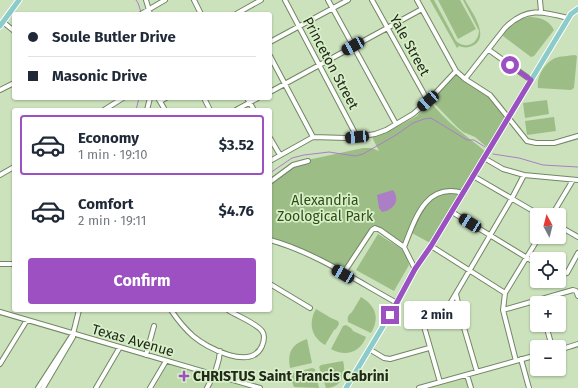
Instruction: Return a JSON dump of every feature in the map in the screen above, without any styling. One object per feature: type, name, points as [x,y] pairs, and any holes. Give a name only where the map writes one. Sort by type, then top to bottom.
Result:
[{"type":"main road","points":[[2,24],[19,0]]},
{"type":"main road","points":[[346,388],[415,269],[452,212],[568,18],[578,9]]},
{"type":"street","points":[[146,0],[150,12],[165,0]]},
{"type":"street","points":[[194,0],[200,12]]},
{"type":"street","points":[[240,12],[261,0]]},
{"type":"street","name":"Princeton Street","points":[[285,0],[298,27],[320,64],[357,137]]},
{"type":"street","points":[[328,0],[396,124]]},
{"type":"street","points":[[272,41],[348,0]]},
{"type":"street","name":"Yale Street","points":[[372,0],[428,101]]},
{"type":"street","points":[[417,0],[456,71],[465,79],[490,95],[524,138],[532,142],[554,143],[578,136]]},
{"type":"street","points":[[540,0],[542,11]]},
{"type":"street","points":[[272,91],[422,9]]},
{"type":"street","points":[[465,79],[512,21],[520,16],[542,11],[568,18]]},
{"type":"street","points":[[2,24],[12,30]]},
{"type":"street","points":[[489,50],[531,80]]},
{"type":"street","points":[[272,60],[313,137]]},
{"type":"street","points":[[272,160],[313,137],[357,137],[375,134],[396,124],[413,114],[428,101],[456,71]]},
{"type":"street","points":[[0,90],[12,84]]},
{"type":"street","points":[[107,108],[120,100]]},
{"type":"street","points":[[240,108],[254,100]]},
{"type":"street","points":[[250,102],[253,108]]},
{"type":"street","points":[[272,141],[280,155]]},
{"type":"street","points":[[484,158],[503,169],[524,175],[578,180]]},
{"type":"street","points":[[272,181],[293,165],[308,161]]},
{"type":"street","points":[[0,176],[12,168]]},
{"type":"street","points":[[440,382],[429,348],[423,320],[428,316],[440,312],[448,307],[524,175]]},
{"type":"street","points":[[473,176],[530,209]]},
{"type":"street","points":[[556,208],[573,180]]},
{"type":"street","points":[[404,247],[412,225],[422,207],[428,200],[443,192],[454,191],[463,193]]},
{"type":"street","points":[[452,212],[530,260]]},
{"type":"street","points":[[343,274],[373,229],[380,230],[404,247],[415,269]]},
{"type":"street","points":[[566,230],[578,237]]},
{"type":"street","points":[[272,241],[310,256],[396,304]]},
{"type":"street","points":[[529,388],[502,310],[505,293],[535,244]]},
{"type":"street","points":[[431,246],[505,293]]},
{"type":"street","points":[[566,273],[578,254]]},
{"type":"street","points":[[0,264],[12,264]]},
{"type":"street","points":[[272,285],[310,308]]},
{"type":"street","points":[[554,296],[573,290],[576,291],[578,296]]},
{"type":"street","points":[[456,293],[462,321],[477,372]]},
{"type":"street","points":[[502,310],[530,303]]},
{"type":"street","name":"Texas Avenue","points":[[0,312],[260,388]]},
{"type":"street","points":[[43,388],[73,337],[72,334],[78,312]]},
{"type":"street","points":[[172,312],[182,325],[194,336],[210,347],[228,354],[245,357],[255,355],[263,344],[264,336],[260,329],[231,312]]},
{"type":"street","points":[[0,364],[27,320]]},
{"type":"street","points":[[146,355],[154,326]]},
{"type":"street","points":[[38,388],[72,334]]},
{"type":"street","points":[[566,348],[578,344]]},
{"type":"street","points":[[96,388],[120,347]]},
{"type":"street","points":[[369,348],[384,358],[390,359],[429,348]]},
{"type":"street","points":[[207,388],[219,362],[220,352]]},
{"type":"street","points":[[219,362],[228,354]]},
{"type":"street","points":[[420,388],[430,387],[440,382],[530,357]]},
{"type":"street","points":[[150,388],[166,361]]},
{"type":"street","points":[[467,375],[471,388]]},
{"type":"shaded area","points":[[393,190],[396,198],[395,204],[386,211],[382,212],[379,208],[377,195]]},
{"type":"shaded area","name":"CHRISTUS Saint Francis Cabrini","points":[[168,364],[249,388],[154,388]]},
{"type":"shaded area","points":[[465,378],[468,388],[432,388],[432,387]]},
{"type":"green space","points":[[430,0],[434,0],[456,41],[460,44],[467,45],[474,42],[479,31],[463,0],[465,0],[475,16],[480,29],[478,41],[470,47],[459,46],[457,48]]},
{"type":"green space","points":[[438,0],[460,0],[476,29],[458,39]]},
{"type":"green space","points":[[529,17],[544,20],[550,24],[554,30],[534,56],[531,57],[503,36],[513,23]]},
{"type":"green space","points":[[562,56],[577,56],[574,88],[571,90],[538,88],[538,79],[542,70],[551,60]]},
{"type":"green space","points":[[456,73],[489,96],[508,118],[489,149],[475,137],[463,132],[431,100]]},
{"type":"green space","name":"Alexandria Zoological Park","points":[[429,100],[448,121],[485,151],[461,190],[463,191],[432,244],[410,232],[402,244],[375,228],[343,274],[311,256],[272,241],[272,180],[303,161],[363,148],[372,148],[379,151],[372,137],[417,116]]},
{"type":"green space","points":[[547,100],[549,114],[525,118],[523,103]]},
{"type":"green space","points":[[554,117],[556,131],[527,135],[525,121]]},
{"type":"green space","points":[[378,234],[405,251],[409,265],[394,291],[356,270]]},
{"type":"green space","points":[[361,297],[370,304],[375,313],[376,317],[374,328],[371,333],[348,322],[348,316]]},
{"type":"green space","points":[[316,309],[338,321],[339,324],[325,345],[320,342],[312,329],[312,319]]},
{"type":"green space","points":[[346,325],[353,331],[366,337],[360,347],[347,353],[342,353],[331,349],[343,326]]},
{"type":"green space","points":[[307,339],[312,363],[290,368],[289,357],[292,349],[298,343]]},
{"type":"green space","points":[[343,361],[344,371],[342,379],[336,386],[326,388],[319,367],[321,365]]},
{"type":"green space","points":[[312,368],[315,369],[319,388],[294,387],[289,374]]},
{"type":"waterway","points":[[136,0],[141,12]]},
{"type":"waterway","points":[[136,108],[138,100]]},
{"type":"waterway","points":[[272,172],[292,158],[304,155],[329,152],[355,156],[363,154],[396,135],[413,123],[431,118],[467,140],[474,140],[485,147]]},
{"type":"waterway","points":[[493,154],[519,158],[543,165],[578,167]]},
{"type":"place","name":"CHRISTUS Saint Francis Cabrini","points":[[184,376]]},
{"type":"route","points":[[390,315],[415,269],[431,246],[531,80],[510,65]]}]
